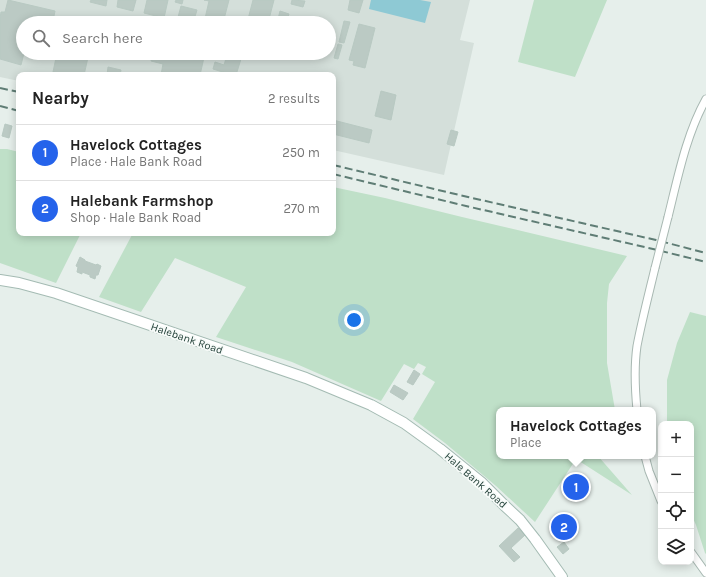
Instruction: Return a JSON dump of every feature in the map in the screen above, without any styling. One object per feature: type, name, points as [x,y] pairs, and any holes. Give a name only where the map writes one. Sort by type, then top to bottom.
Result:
[{"type":"street","points":[[637,407],[635,374],[637,346],[655,268],[689,139],[699,111],[706,98]]},
{"type":"street","name":"Halebank Road","points":[[0,280],[19,283],[63,296],[306,378],[371,405]]},
{"type":"street","name":"Hale Bank Road","points":[[371,405],[404,423],[433,443],[482,483],[520,520],[562,577]]},
{"type":"street","points":[[646,459],[658,494]]},
{"type":"street","points":[[694,556],[706,573]]},
{"type":"shaded area","points":[[0,0],[470,0],[460,40],[474,43],[444,175],[336,151],[336,72],[16,72],[16,80],[0,77]]},
{"type":"green space","points":[[534,0],[607,0],[575,77],[518,62]]},
{"type":"green space","points":[[0,149],[7,149],[16,151],[16,236],[80,236],[56,283],[0,263]]},
{"type":"green space","points":[[336,188],[627,256],[609,284],[607,303],[607,363],[614,407],[496,407],[496,459],[576,459],[535,522],[496,486],[445,443],[413,419],[435,382],[422,374],[426,367],[418,363],[414,369],[404,364],[381,401],[292,362],[216,337],[246,287],[175,258],[141,312],[99,297],[131,236],[336,236]]},
{"type":"green space","points":[[690,312],[706,316],[706,554],[694,521],[694,421],[667,421],[667,380],[677,343]]},
{"type":"green space","points":[[576,459],[601,459],[632,495]]},
{"type":"water","points":[[371,0],[420,0],[431,2],[425,23],[369,9]]},
{"type":"building","points":[[8,0],[55,11],[54,16],[16,16],[16,60],[22,60],[21,65],[0,59],[0,18],[1,12],[5,12]]},
{"type":"building","points":[[91,0],[107,0],[106,6],[90,2]]},
{"type":"building","points":[[118,0],[136,0],[133,11],[117,7]]},
{"type":"building","points":[[147,0],[168,0],[164,16],[156,16],[144,13]]},
{"type":"building","points":[[176,0],[183,0],[182,4],[175,2]]},
{"type":"building","points":[[204,0],[229,0],[225,16],[206,16],[209,1]]},
{"type":"building","points":[[253,0],[274,0],[270,16],[249,16]]},
{"type":"building","points":[[292,0],[305,1],[303,7],[291,4]]},
{"type":"building","points":[[350,0],[363,0],[359,13],[348,10]]},
{"type":"building","points":[[181,6],[197,10],[195,16],[178,16]]},
{"type":"building","points":[[280,11],[289,14],[288,16],[279,16]]},
{"type":"building","points":[[344,21],[350,22],[344,43],[339,42]]},
{"type":"building","points":[[359,24],[375,28],[365,68],[353,65],[354,61],[349,60]]},
{"type":"building","points":[[338,44],[342,45],[338,59],[336,58]]},
{"type":"building","points":[[56,60],[87,60],[85,72],[53,72]]},
{"type":"building","points":[[203,60],[201,72],[162,72],[163,64],[151,61]]},
{"type":"building","points":[[226,60],[241,60],[237,72],[223,72],[213,69],[215,62],[224,65]]},
{"type":"building","points":[[108,67],[121,70],[121,72],[107,72]]},
{"type":"building","points":[[381,91],[396,95],[391,120],[375,116]]},
{"type":"building","points":[[336,121],[372,130],[369,143],[336,135]]},
{"type":"building","points":[[5,124],[12,126],[9,138],[2,136]]},
{"type":"building","points":[[451,130],[458,132],[454,146],[447,144]]},
{"type":"building","points":[[80,257],[85,261],[101,266],[95,279],[90,277],[90,275],[77,272],[78,267],[76,266]]},
{"type":"building","points":[[414,370],[420,374],[413,385],[407,382]]},
{"type":"building","points":[[394,385],[408,393],[403,400],[390,392]]},
{"type":"building","points":[[569,476],[589,488],[583,497],[564,486]]},
{"type":"building","points":[[559,519],[573,532],[565,540],[561,536],[565,532],[555,523]]},
{"type":"building","points":[[518,528],[525,535],[511,548],[520,557],[514,562],[499,546]]},
{"type":"building","points":[[564,542],[569,549],[563,554],[557,547]]},
{"type":"railway","points":[[0,88],[16,91]]},
{"type":"railway","points":[[0,106],[16,110]]},
{"type":"railway","points":[[336,166],[706,253]]},
{"type":"railway","points":[[336,175],[706,262]]},
{"type":"place","name":"Havelock Cottages","points":[[576,487]]},
{"type":"place","name":"Halebank Farmshop","points":[[564,527]]}]
